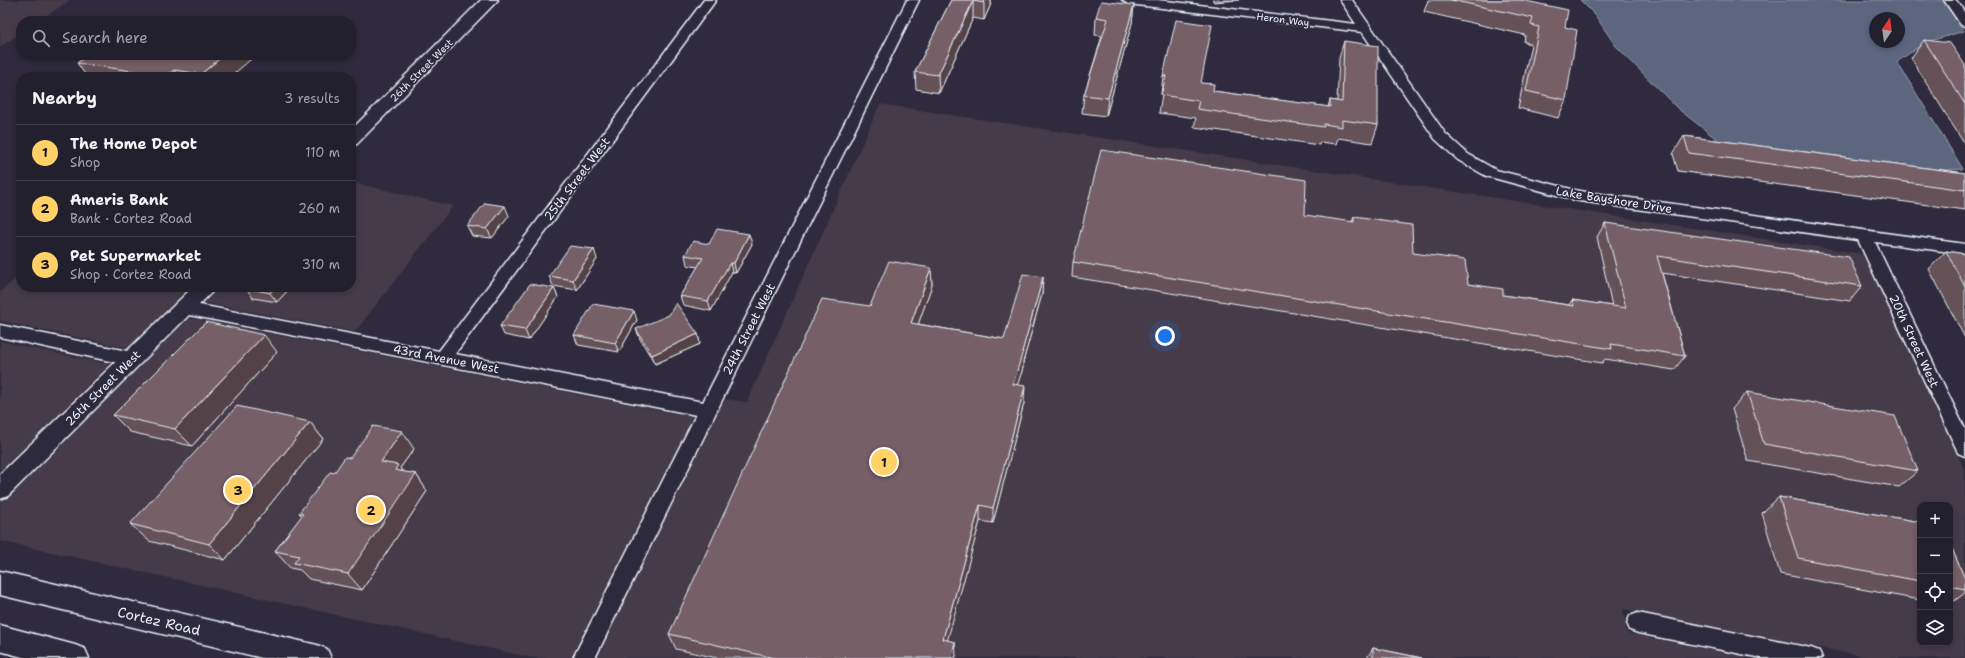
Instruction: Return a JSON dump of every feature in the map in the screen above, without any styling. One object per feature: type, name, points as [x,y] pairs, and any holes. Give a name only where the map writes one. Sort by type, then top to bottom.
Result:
[{"type":"main road","name":"Cortez Road","points":[[0,583],[317,658]]},
{"type":"main road","points":[[0,638],[75,658]]},
{"type":"street","name":"26th Street West","points":[[356,135],[490,0]]},
{"type":"street","name":"25th Street West","points":[[443,358],[710,0]]},
{"type":"street","name":"24th Street West","points":[[584,658],[913,0]]},
{"type":"street","name":"Heron Way","points":[[1128,0],[1367,29]]},
{"type":"street","name":"Lake Bayshore Drive","points":[[1346,0],[1440,136],[1464,156],[1492,173],[1528,185],[1579,196],[1965,249]]},
{"type":"street","points":[[1950,0],[1965,22]]},
{"type":"street","name":"20th Street West","points":[[1864,235],[1965,448]]},
{"type":"street","name":"26th Street West","points":[[0,489],[200,292]]},
{"type":"street","name":"43rd Avenue West","points":[[184,308],[708,410]]},
{"type":"street","points":[[0,331],[132,359]]},
{"type":"street","points":[[1638,623],[1811,658]]},
{"type":"shaded area","points":[[0,0],[70,0],[46,16],[16,16],[16,36],[0,47]]},
{"type":"shaded area","points":[[880,104],[1864,254],[1965,471],[1965,658],[1872,658],[1623,609],[1627,633],[1751,658],[596,658],[724,399],[747,402]]},
{"type":"shaded area","points":[[356,183],[453,206],[355,332],[200,302],[210,292],[356,292]]},
{"type":"shaded area","points":[[16,278],[16,292],[190,292],[132,349],[0,321],[0,292]]},
{"type":"shaded area","points":[[185,317],[694,417],[571,658],[533,658],[0,541],[0,501]]},
{"type":"shaded area","points":[[0,341],[116,366],[0,478]]},
{"type":"water","points":[[1580,0],[1942,0],[1964,31],[1924,43],[1897,62],[1963,169],[1865,175],[1737,155],[1677,108],[1615,45],[1595,15]]},
{"type":"building","points":[[951,0],[985,0],[984,3],[973,1],[938,75],[915,72]]},
{"type":"building","points":[[1451,0],[1521,0],[1568,10],[1565,27],[1577,30],[1566,100],[1526,91],[1539,27],[1531,25],[1533,18]]},
{"type":"building","points":[[1101,1],[1134,5],[1108,98],[1084,95],[1108,19],[1096,17]]},
{"type":"building","points":[[1176,20],[1212,25],[1201,83],[1214,84],[1213,91],[1330,107],[1330,100],[1342,102],[1344,41],[1378,46],[1378,125],[1342,120],[1342,127],[1324,124],[1324,127],[1197,109],[1199,101],[1161,95],[1166,76],[1163,76]]},
{"type":"building","points":[[1924,40],[1950,43],[1965,65],[1965,104]]},
{"type":"building","points":[[82,60],[218,60],[203,72],[174,70],[171,72],[139,72],[77,63]]},
{"type":"building","points":[[1684,136],[1965,173],[1965,190],[1689,153]]},
{"type":"building","points":[[1101,150],[1306,180],[1305,215],[1354,222],[1354,217],[1412,225],[1413,253],[1465,260],[1468,284],[1503,289],[1503,295],[1574,306],[1572,300],[1626,308],[1605,223],[1849,257],[1862,286],[1657,256],[1685,356],[1611,344],[1612,349],[1073,262]]},
{"type":"building","points":[[485,203],[505,206],[487,229],[467,226]]},
{"type":"building","points":[[717,229],[749,234],[734,263],[730,263],[708,301],[680,296],[703,258],[685,255],[693,241],[709,244]]},
{"type":"building","points":[[570,246],[594,249],[573,280],[549,276]]},
{"type":"building","points":[[1946,251],[1965,254],[1965,287]]},
{"type":"building","points":[[889,261],[931,268],[911,323],[1004,339],[1023,274],[1043,277],[1013,384],[1025,386],[993,508],[980,505],[943,639],[955,642],[951,658],[774,658],[669,634],[822,299],[870,306]]},
{"type":"building","points":[[530,284],[554,288],[525,330],[500,326]]},
{"type":"building","points":[[676,303],[698,334],[652,355],[636,329],[669,315]]},
{"type":"building","points":[[593,304],[634,311],[615,343],[574,335]]},
{"type":"building","points":[[206,322],[264,335],[175,429],[113,415]]},
{"type":"building","points":[[1747,392],[1895,416],[1918,471],[1764,444]]},
{"type":"building","points":[[237,406],[310,422],[209,544],[130,524]]},
{"type":"building","points":[[373,426],[402,431],[381,462],[398,465],[395,470],[416,474],[348,574],[294,563],[299,556],[275,551],[303,514],[299,513],[330,472],[334,473],[345,457],[350,458]]},
{"type":"building","points":[[1779,497],[1917,521],[1917,580],[1798,558]]},
{"type":"building","points":[[1953,551],[1965,579],[1965,589],[1953,587]]},
{"type":"building","points":[[1373,648],[1422,658],[1373,658]]},
{"type":"place","name":"The Home Depot","points":[[884,462]]},
{"type":"place","name":"Pet Supermarket","points":[[238,490]]},
{"type":"place","name":"Ameris Bank","points":[[371,510]]}]
